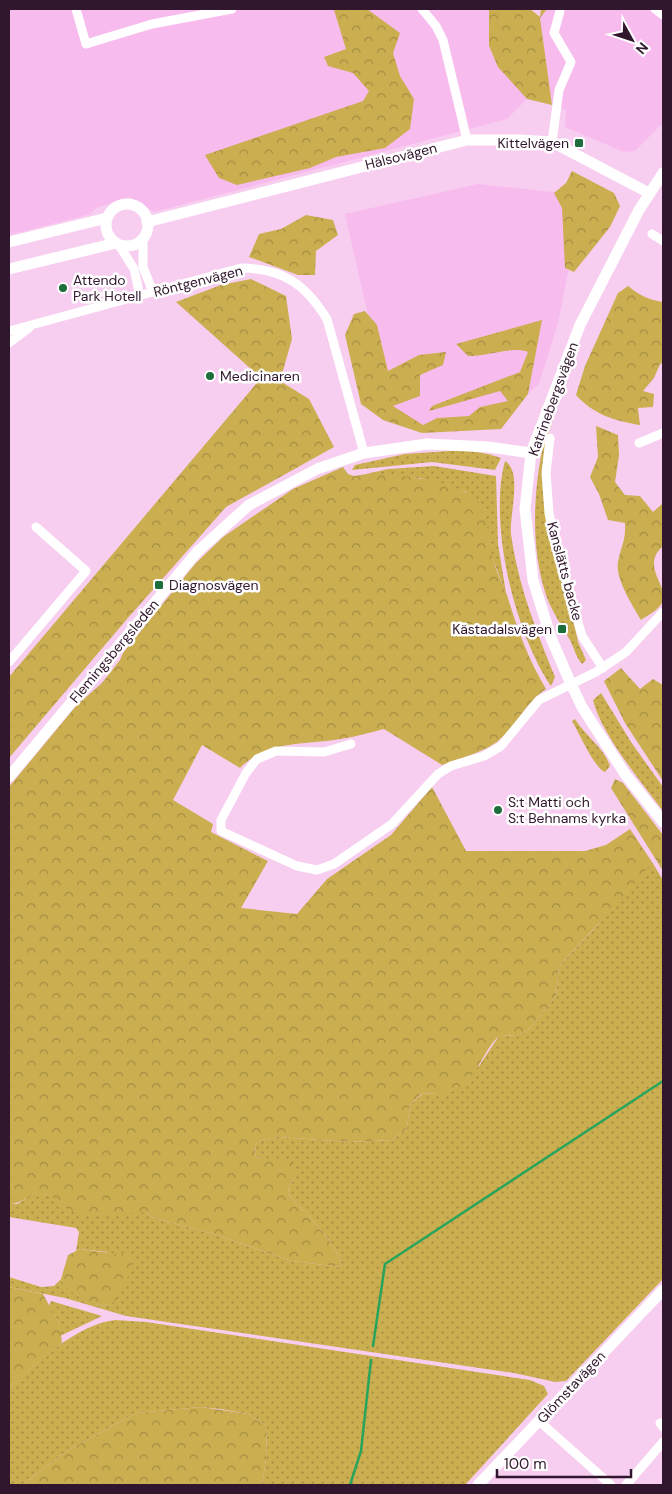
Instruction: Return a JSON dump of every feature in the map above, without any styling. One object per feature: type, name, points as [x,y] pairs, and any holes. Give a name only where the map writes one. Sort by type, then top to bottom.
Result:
[{"type":"street","points":[[76,9],[86,44],[152,24],[232,9]]},
{"type":"street","points":[[422,9],[436,26],[443,40],[467,140]]},
{"type":"street","points":[[654,9],[663,15]]},
{"type":"street","points":[[552,142],[559,90],[571,62],[554,33],[560,11]]},
{"type":"street","name":"Hälsovägen","points":[[148,222],[467,140],[552,142],[649,193]]},
{"type":"street","name":"Katrinebergsvägen","points":[[663,173],[649,193],[580,325],[531,452],[524,509],[533,580],[551,638],[571,684],[582,707],[625,774],[663,822]]},
{"type":"street","points":[[140,296],[134,269],[118,244],[108,235],[108,218],[115,208],[126,204],[142,211],[148,222],[143,238],[143,267],[152,292]]},
{"type":"street","points":[[9,242],[108,218]]},
{"type":"street","points":[[652,234],[663,241]]},
{"type":"street","points":[[9,269],[118,244],[132,246],[143,238]]},
{"type":"street","name":"Röntgenvägen","points":[[9,331],[242,268],[263,269],[284,276],[301,285],[315,300],[327,319],[364,453]]},
{"type":"street","name":"Röntgenvägen","points":[[9,343],[33,324]]},
{"type":"street","points":[[639,443],[663,433]]},
{"type":"street","name":"Kanslätts backe","points":[[550,438],[546,473],[549,513],[554,543],[582,636],[603,668]]},
{"type":"street","name":"Flemingsbergsleden","points":[[9,777],[197,552],[249,505],[317,469],[364,453],[427,444],[489,447],[531,452]]},
{"type":"street","points":[[9,662],[86,571],[36,527]]},
{"type":"street","points":[[351,744],[324,752],[276,752],[257,759],[246,773],[221,820],[220,827],[223,833],[297,866],[317,870],[334,864],[392,824],[438,774],[451,766],[484,756],[500,746],[535,703],[603,668],[638,642],[663,612]]},
{"type":"street","name":"Glömstavägen","points":[[478,1485],[663,1290]]},
{"type":"street","points":[[539,1421],[611,1485]]},
{"type":"street","points":[[626,1485],[663,1442]]},
{"type":"shaded area","points":[[9,9],[489,9],[489,46],[498,67],[527,99],[507,119],[154,212],[130,197],[96,208],[91,214],[9,235]]},
{"type":"shaded area","points":[[547,9],[663,9],[663,123],[635,151],[624,152],[565,127],[566,110],[552,105],[540,18]]},
{"type":"shaded area","points":[[478,184],[562,193],[570,262],[558,323],[539,384],[510,409],[424,429],[390,412],[345,214]]},
{"type":"green space","points":[[367,9],[400,33],[393,53],[400,76],[414,99],[410,129],[385,148],[336,157],[310,168],[237,185],[219,178],[205,155],[363,101],[369,91],[353,73],[328,66],[324,57],[346,49],[334,10]]},
{"type":"green space","points":[[489,9],[530,9],[540,17],[541,9],[547,9],[540,18],[552,105],[527,99],[498,67],[489,46]]},
{"type":"green space","points":[[572,171],[614,193],[620,206],[610,227],[574,272],[565,268],[562,208],[554,193],[566,183]]},
{"type":"green space","points":[[306,215],[333,220],[338,235],[316,251],[315,275],[298,275],[249,257],[259,234],[281,229]]},
{"type":"green space","points":[[251,279],[286,296],[292,339],[280,381],[309,399],[334,447],[226,507],[127,619],[9,758],[9,677],[261,378],[176,302],[221,285]]},
{"type":"green space","points":[[628,286],[644,297],[663,302],[663,363],[660,364],[654,378],[643,391],[654,394],[653,407],[638,408],[640,425],[605,416],[583,402],[576,395],[585,366],[618,293]]},
{"type":"green space","points":[[365,311],[377,325],[388,371],[419,355],[446,352],[443,365],[420,375],[420,396],[393,406],[423,425],[437,418],[469,416],[480,407],[508,401],[500,391],[429,411],[432,406],[520,372],[528,352],[515,350],[468,356],[456,344],[542,320],[528,394],[501,429],[422,433],[383,420],[361,404],[345,335],[354,314]]},
{"type":"green space","points":[[554,406],[557,408],[548,435],[543,469],[578,642],[586,660],[582,664],[549,603],[537,556],[535,504],[542,453]]},
{"type":"green space","points":[[596,426],[618,435],[619,455],[615,482],[625,495],[640,496],[653,512],[663,503],[663,546],[654,561],[654,568],[664,595],[663,601],[656,610],[641,620],[625,592],[619,576],[618,562],[625,534],[625,523],[608,520],[599,494],[590,477],[598,457]]},
{"type":"green space","points":[[464,450],[501,458],[495,470],[432,462],[352,470],[355,465],[405,454]]},
{"type":"green space","points":[[505,461],[513,474],[514,484],[511,534],[514,553],[528,607],[555,677],[551,686],[538,664],[526,637],[508,577],[500,515],[501,487]]},
{"type":"green space","points":[[434,466],[496,476],[498,544],[506,593],[466,492],[420,478],[362,475],[388,469]]},
{"type":"green space","points":[[343,467],[348,474],[354,476],[400,476],[437,482],[468,493],[477,501],[487,523],[495,567],[524,643],[546,689],[529,704],[501,739],[477,753],[442,765],[384,729],[340,739],[272,749],[250,759],[240,768],[202,745],[173,800],[213,824],[211,832],[268,861],[241,908],[297,914],[327,879],[391,835],[432,787],[466,851],[585,851],[606,845],[630,829],[652,862],[629,891],[559,966],[556,996],[533,1025],[527,1031],[517,1035],[499,1036],[487,1051],[472,1076],[457,1089],[445,1094],[421,1094],[410,1105],[407,1128],[392,1140],[350,1142],[278,1137],[261,1140],[255,1145],[256,1157],[287,1159],[296,1167],[297,1174],[289,1186],[288,1194],[335,1248],[342,1267],[291,1261],[217,1235],[151,1217],[146,1212],[107,1216],[83,1215],[52,1197],[41,1194],[9,1204],[9,787],[76,706],[102,683],[120,660],[123,653],[195,564],[223,537],[293,489]]},
{"type":"green space","points":[[621,668],[640,689],[653,679],[663,685],[663,781],[625,723],[604,681]]},
{"type":"green space","points":[[601,693],[631,742],[663,787],[663,811],[623,758],[604,728],[593,700]]},
{"type":"green space","points":[[575,719],[607,759],[610,766],[605,772],[596,764],[587,749],[572,721]]},
{"type":"green space","points":[[615,779],[623,783],[663,835],[663,871],[611,788]]},
{"type":"green space","points":[[652,862],[663,880],[663,1279],[566,1381],[555,1382],[514,1373],[126,1316],[65,1298],[9,1287],[9,1277],[41,1287],[54,1286],[61,1279],[68,1288],[94,1304],[106,1305],[113,1301],[107,1252],[80,1249],[76,1251],[79,1232],[76,1228],[9,1217],[9,1204],[17,1204],[33,1194],[51,1195],[67,1205],[146,1212],[151,1217],[217,1235],[291,1261],[342,1267],[335,1248],[288,1194],[289,1186],[295,1177],[264,1159],[256,1157],[255,1145],[261,1140],[278,1137],[350,1142],[392,1140],[407,1128],[410,1105],[422,1094],[439,1094],[479,1066],[499,1036],[517,1035],[527,1031],[533,1025],[556,996],[559,966]]},
{"type":"green space","points":[[80,1249],[125,1255],[135,1259],[120,1295],[111,1304],[103,1305],[86,1301],[71,1291],[61,1279],[68,1255]]},
{"type":"green space","points":[[9,1287],[43,1294],[60,1325],[62,1343],[32,1367],[9,1389]]},
{"type":"green space","points":[[51,1301],[102,1316],[60,1336],[60,1325],[49,1306]]},
{"type":"green space","points":[[115,1320],[146,1322],[530,1380],[544,1386],[548,1394],[465,1485],[262,1485],[266,1459],[267,1426],[248,1414],[201,1407],[136,1413],[67,1451],[22,1485],[9,1485],[9,1389],[58,1346],[86,1329]]},
{"type":"green space","points":[[201,1407],[248,1414],[267,1426],[266,1459],[262,1485],[22,1485],[67,1451],[136,1413]]},
{"type":"waterway","points":[[373,1346],[385,1264],[663,1081]]},
{"type":"waterway","points":[[350,1485],[361,1451],[371,1360]]},
{"type":"place","name":"Kittelvägen","points":[[579,143]]},
{"type":"place","name":"Attendo Park Hotell","points":[[63,288]]},
{"type":"place","name":"Medicinaren","points":[[210,376]]},
{"type":"place","name":"Diagnosvägen","points":[[159,585]]},
{"type":"place","name":"Kästadalsvägen","points":[[562,629]]},
{"type":"place","name":"S:t Matti och S:t Behnams kyrka","points":[[498,810]]}]
